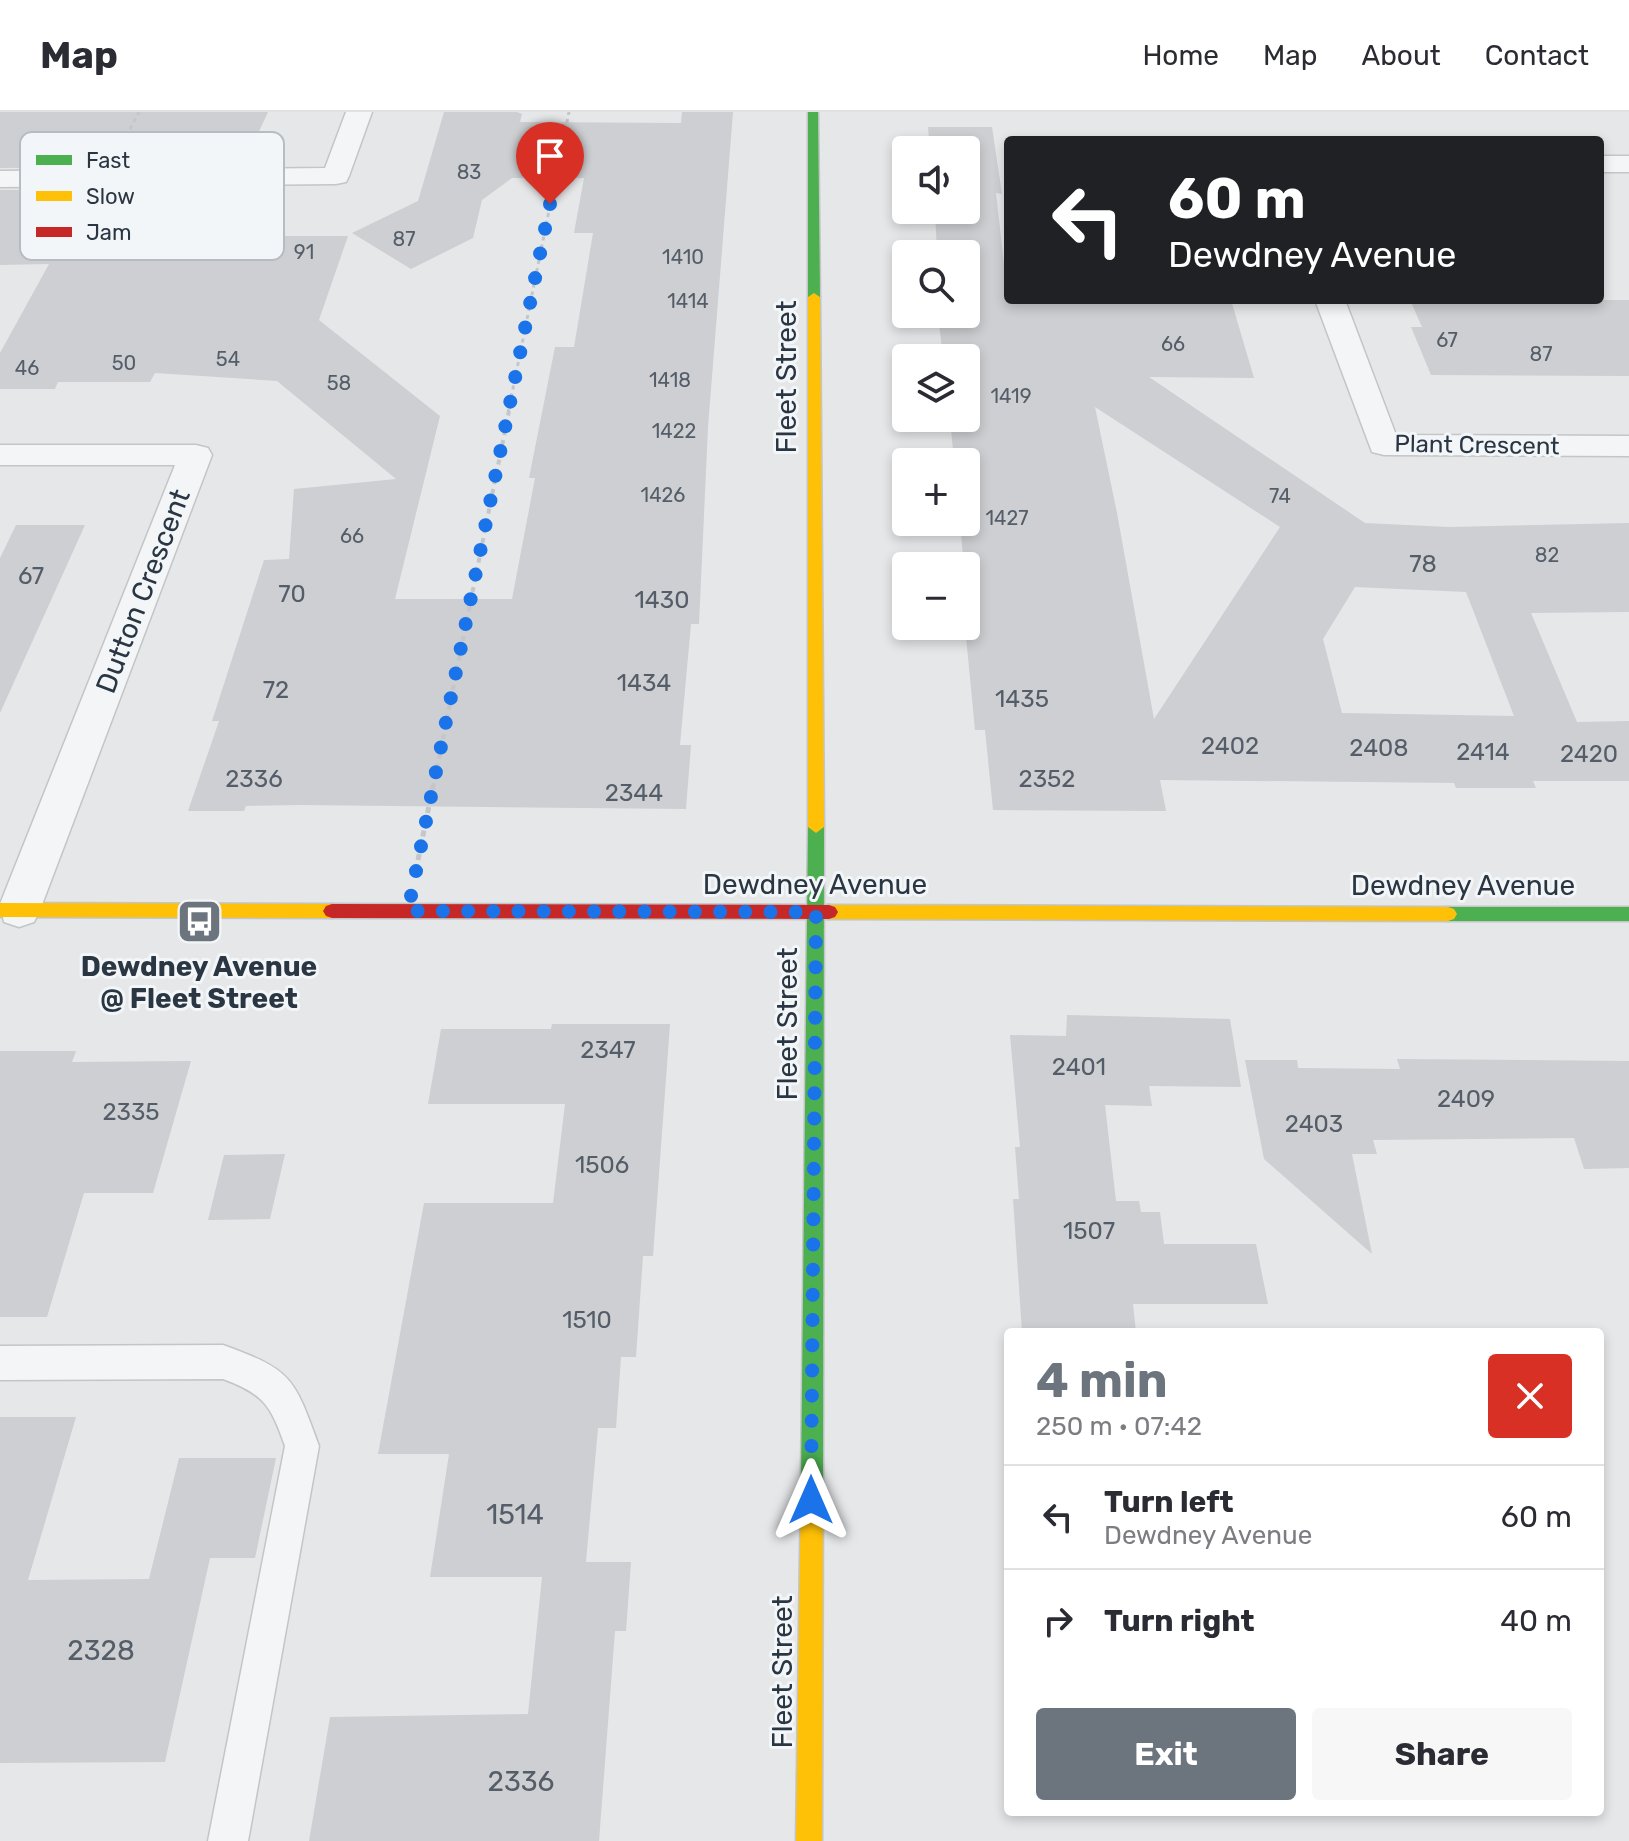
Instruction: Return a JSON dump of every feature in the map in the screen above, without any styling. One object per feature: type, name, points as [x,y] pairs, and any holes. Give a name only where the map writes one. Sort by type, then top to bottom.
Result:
[{"type":"street","points":[[284,176],[336,176],[359,112]]},
{"type":"street","name":"Fleet Street","points":[[809,1841],[816,912],[813,112]]},
{"type":"street","points":[[1604,164],[1629,164]]},
{"type":"street","points":[[0,179],[20,179]]},
{"type":"street","name":"Plant Crescent","points":[[1331,304],[1384,445],[1629,446]]},
{"type":"street","name":"Dutton Crescent","points":[[0,455],[196,455],[9,910]]},
{"type":"street","name":"Dewdney Avenue","points":[[9,910],[1629,914]]},
{"type":"lane","points":[[0,1363],[223,1362],[264,1377],[288,1407],[302,1446],[228,1841]]},
{"type":"path","points":[[408,911],[569,112]]},
{"type":"building","points":[[0,112],[268,112],[259,132],[20,132],[20,168],[0,168]]},
{"type":"building","points":[[444,112],[517,112],[522,114],[520,122],[681,123],[682,112],[733,112],[708,427],[699,624],[691,624],[680,745],[691,745],[686,809],[300,805],[246,806],[244,811],[188,811],[219,721],[212,721],[264,560],[289,559],[294,489],[396,479],[277,381],[155,373],[150,382],[58,382],[55,389],[0,389],[0,353],[49,264],[0,265],[0,190],[20,190],[20,260],[284,260],[284,236],[348,236],[319,320],[440,416],[395,599],[512,599],[535,478],[529,478],[555,347],[574,347],[593,233],[574,233],[584,178],[512,178],[482,200],[473,238],[411,269],[352,233],[418,201]]},
{"type":"building","points":[[928,127],[992,127],[1002,194],[996,193],[1004,264],[1004,304],[1232,304],[1254,378],[1149,377],[1365,523],[1449,527],[1629,523],[1629,612],[1531,613],[1577,722],[1629,721],[1629,781],[1533,781],[1536,788],[1456,788],[1454,783],[1160,780],[1166,811],[993,810],[985,730],[975,730],[966,640],[980,640],[980,552],[963,552],[961,536],[980,536],[980,448],[953,448],[951,432],[980,432],[980,344],[941,344],[940,328],[980,328],[980,240],[936,240],[936,224],[980,224],[980,136],[929,136]],"holes":[[[1095,407],[1280,527],[1154,719],[1117,513]],[[1355,587],[1466,592],[1514,716],[1342,713],[1323,639]]]},
{"type":"building","points":[[1604,300],[1629,300],[1629,376],[1431,375],[1411,327],[1422,327],[1412,304],[1604,304]]},
{"type":"building","points":[[16,525],[85,525],[0,713],[0,558]]},
{"type":"building","points":[[1067,1015],[1230,1019],[1241,1087],[1149,1086],[1152,1106],[1105,1105],[1116,1201],[1139,1201],[1141,1212],[1160,1212],[1164,1244],[1256,1244],[1268,1304],[1133,1304],[1136,1328],[1022,1328],[1013,1199],[1019,1199],[1015,1147],[1020,1147],[1010,1035],[1066,1036]]},
{"type":"building","points":[[552,1024],[670,1024],[653,1256],[643,1256],[636,1357],[621,1357],[616,1428],[598,1428],[586,1562],[631,1562],[626,1631],[615,1631],[599,1841],[309,1841],[330,1717],[528,1714],[542,1577],[430,1577],[449,1454],[378,1454],[424,1203],[553,1203],[565,1104],[428,1104],[441,1029],[551,1029]]},
{"type":"building","points":[[0,1051],[76,1051],[72,1062],[191,1061],[153,1193],[84,1193],[47,1317],[0,1317]]},
{"type":"building","points":[[1397,1059],[1629,1061],[1629,1168],[1584,1169],[1574,1138],[1373,1140],[1377,1154],[1352,1154],[1372,1254],[1264,1159],[1245,1060],[1297,1060],[1298,1068],[1400,1069]]},
{"type":"building","points":[[285,1154],[270,1219],[208,1220],[224,1155]]},
{"type":"building","points":[[0,1417],[76,1417],[28,1580],[149,1579],[179,1458],[276,1458],[255,1558],[210,1558],[165,1762],[0,1763]]},
{"type":"traffic: fast","points":[[813,112],[814,297]]},
{"type":"traffic: fast","points":[[812,1482],[816,827]]},
{"type":"traffic: fast","points":[[1448,914],[1629,914]]},
{"type":"traffic: slow","points":[[814,297],[816,827]]},
{"type":"traffic: slow","points":[[0,910],[332,911]]},
{"type":"traffic: slow","points":[[829,912],[1448,914]]},
{"type":"traffic: slow","points":[[809,1841],[812,1482]]},
{"type":"traffic: jam","points":[[332,911],[829,912]]},
{"type":"place","name":"Dewdney Avenue @ Fleet Street","points":[[199,922]]},
{"type":"route","points":[[550,204],[408,911],[816,912],[811,1500]]}]
